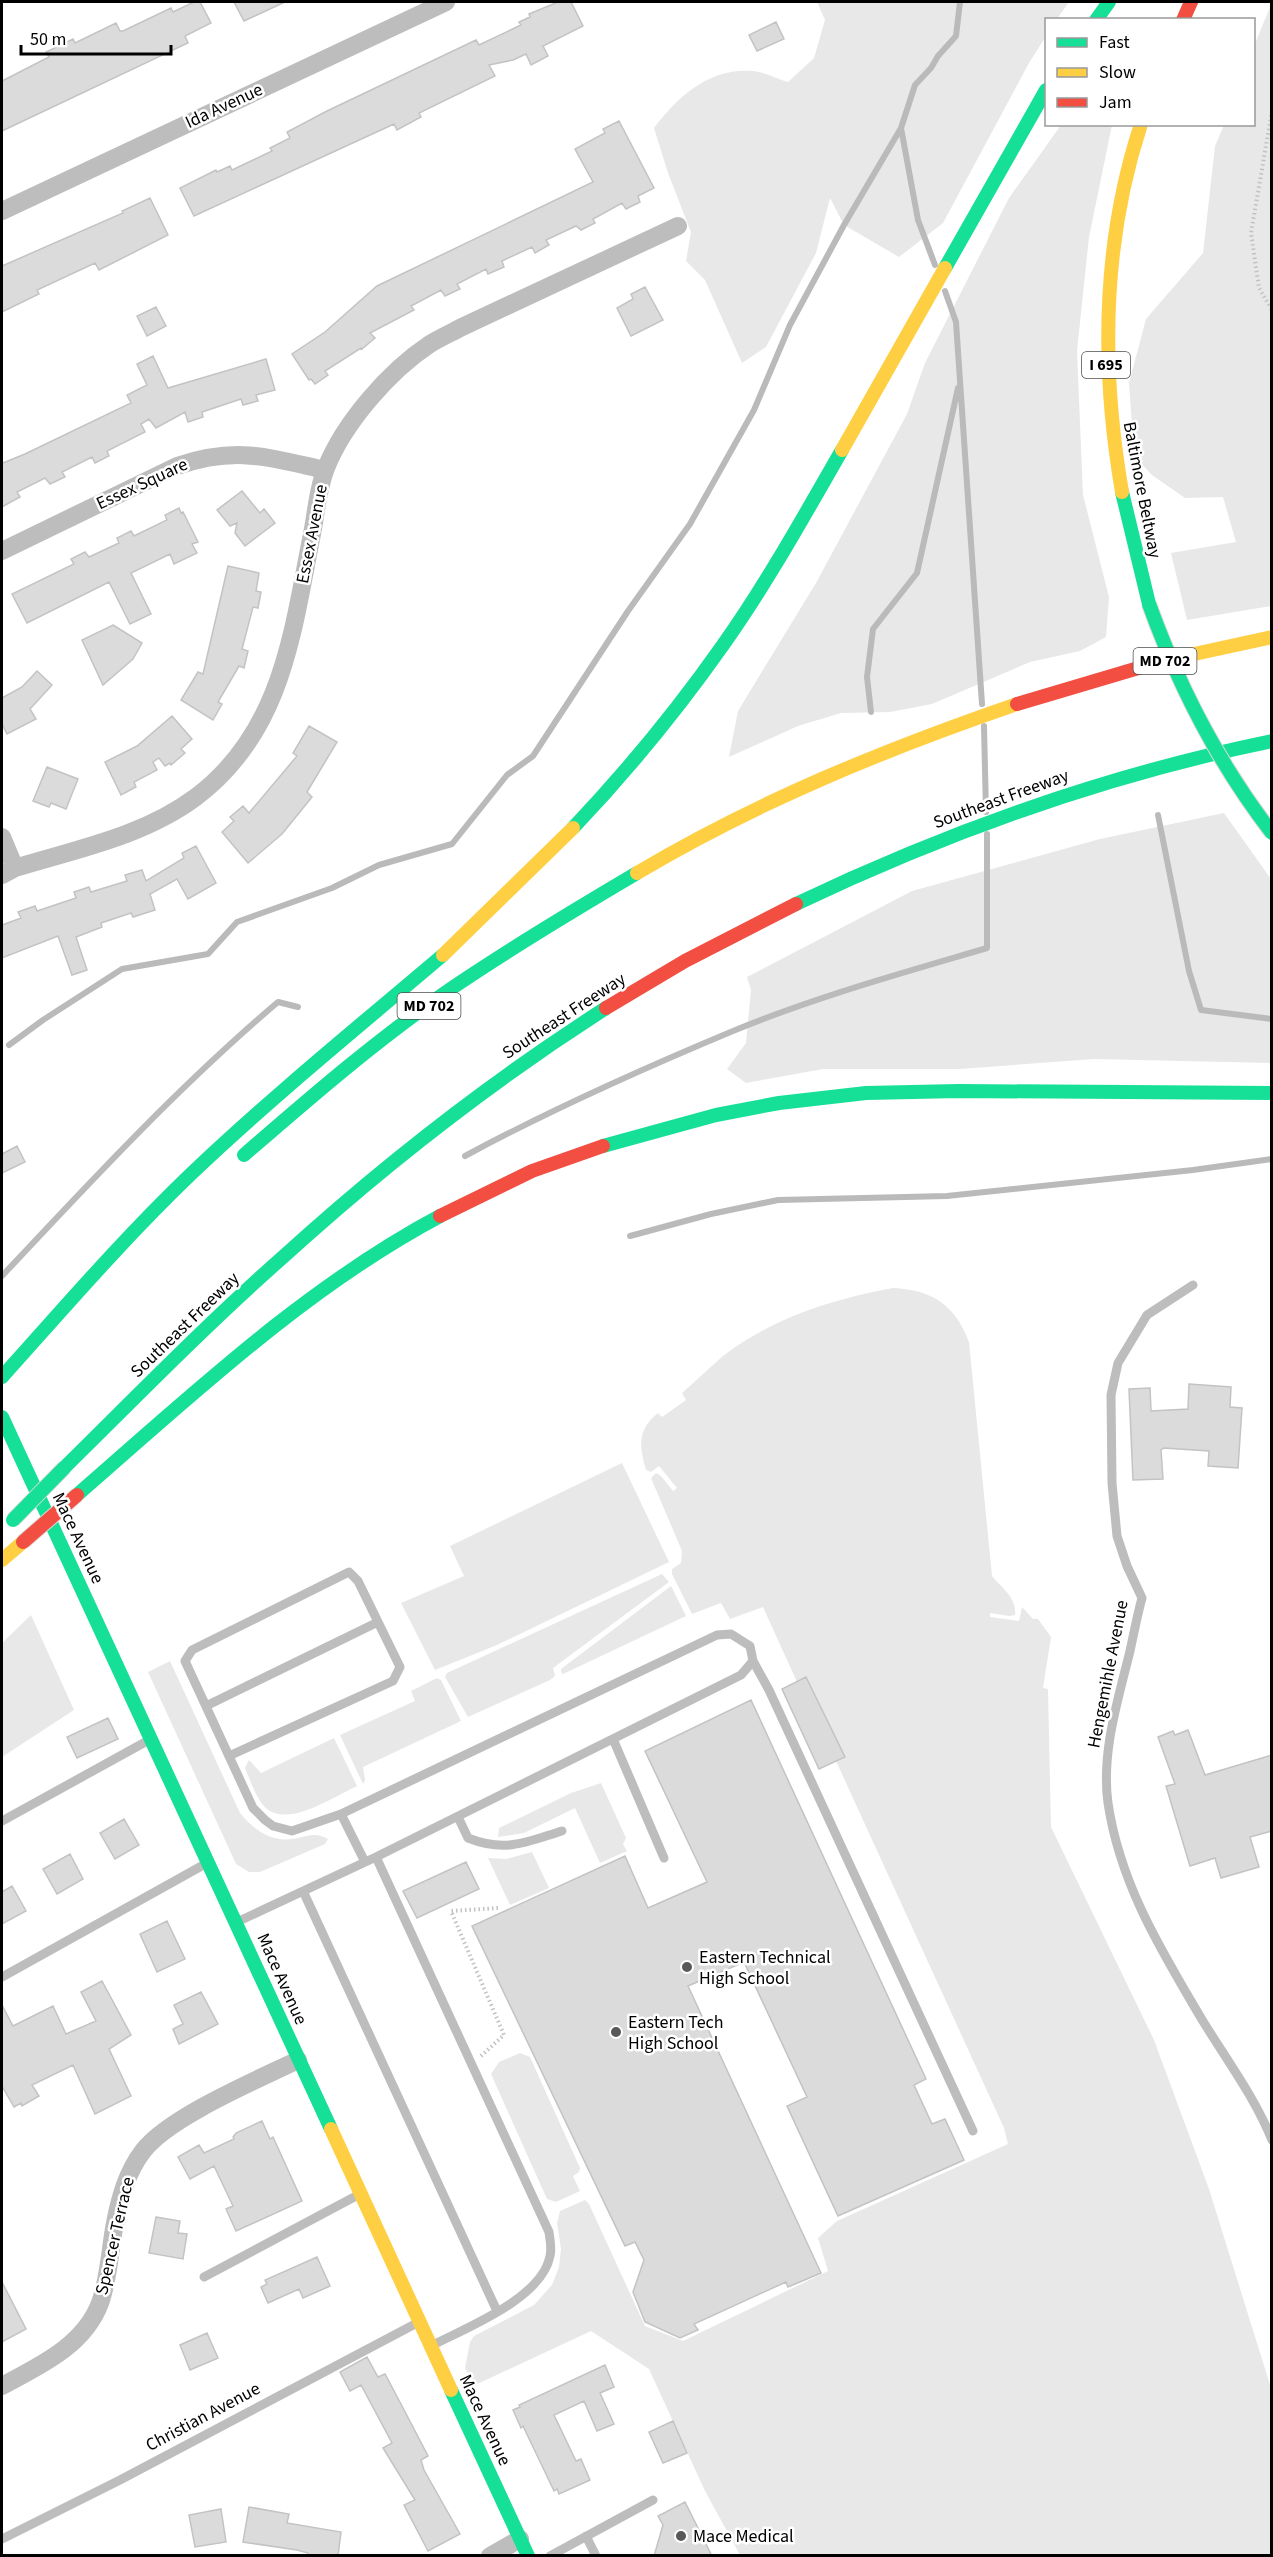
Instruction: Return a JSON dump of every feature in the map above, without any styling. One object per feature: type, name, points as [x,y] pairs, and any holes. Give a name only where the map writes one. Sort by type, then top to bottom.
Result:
[{"type":"main road","points":[[1097,18],[1109,2]]},
{"type":"main road","points":[[1184,18],[1191,2]]},
{"type":"main road","points":[[2,1386],[17,1365],[122,1243],[191,1174],[278,1094],[453,947],[563,839],[616,782],[689,691],[789,543],[1044,94]]},
{"type":"main road","name":"Baltimore Beltway","points":[[1141,126],[1111,253],[1106,360],[1110,419],[1119,484],[1132,543],[1165,651],[1196,716],[1230,774],[1272,833]]},
{"type":"main road","name":"MD 702","points":[[229,1167],[451,989],[538,931],[630,876],[721,827],[804,786],[907,742],[1059,688],[1233,644],[1272,637]]},
{"type":"main road","name":"Southeast Freeway","points":[[2,1531],[274,1265],[355,1194],[433,1130],[515,1069],[597,1014],[686,960],[771,915],[909,852],[1063,794],[1179,762],[1272,741]]},
{"type":"main road","points":[[2,1560],[238,1359],[318,1294],[364,1261],[471,1200],[578,1154],[654,1129],[716,1114],[782,1102],[847,1094],[961,1090],[1272,1093]]},
{"type":"main road","points":[[2,1377],[101,1288]]},
{"type":"main road","name":"Mace Avenue","points":[[2,1418],[152,1738],[207,1863],[237,1922],[298,2060],[524,2547]]},
{"type":"street","name":"Ida Avenue","points":[[2,211],[446,2]]},
{"type":"street","name":"Essex Avenue","points":[[8,871],[108,841],[171,813],[219,777],[239,754],[271,703],[281,678],[295,624],[325,470],[344,435],[392,375],[430,344],[678,226]]},
{"type":"street","name":"Essex Square","points":[[2,551],[177,466],[203,457],[237,453],[325,470]]},
{"type":"street","points":[[2,837],[8,871]]},
{"type":"street","name":"Spencer Terrace","points":[[2,2386],[56,2356],[82,2332],[93,2318],[100,2302],[125,2182],[144,2149],[169,2127],[298,2060]]},
{"type":"street","points":[[490,2556],[524,2547]]},
{"type":"lane","name":"Hengemihle Avenue","points":[[1193,1285],[1147,1315],[1119,1363],[1111,1395],[1112,1483],[1117,1536],[1127,1566],[1142,1598],[1118,1693],[1107,1762],[1107,1801],[1124,1868],[1150,1932],[1253,2100],[1272,2140]]},
{"type":"lane","points":[[229,1756],[393,1681],[400,1667],[358,1581],[349,1572],[192,1650],[185,1661],[253,1808],[273,1826],[292,1831],[342,1814],[717,1635],[731,1635],[742,1639],[750,1646],[753,1661],[774,1700],[973,2131]]},
{"type":"lane","points":[[206,1706],[378,1622]]},
{"type":"lane","points":[[237,1922],[458,1817],[741,1675],[753,1661]]},
{"type":"lane","points":[[2,1821],[152,1738]]},
{"type":"lane","points":[[613,1739],[664,1858]]},
{"type":"lane","points":[[342,1814],[365,1862]]},
{"type":"lane","points":[[458,1817],[468,1838],[496,1847],[519,1844],[562,1831]]},
{"type":"lane","points":[[376,1857],[549,2232],[551,2246],[546,2268],[536,2283],[513,2302],[431,2346]]},
{"type":"lane","points":[[2,1977],[207,1863]]},
{"type":"lane","points":[[303,1891],[497,2311]]},
{"type":"lane","points":[[204,2277],[360,2194]]},
{"type":"lane","name":"Christian Avenue","points":[[2,2539],[120,2481],[419,2322]]},
{"type":"lane","points":[[550,2556],[653,2500]]},
{"type":"lane","points":[[586,2536],[596,2556]]},
{"type":"path","points":[[1272,111],[1251,233],[1259,288],[1272,310]]},
{"type":"path","points":[[472,2064],[504,2035],[451,1911],[498,1908]]},
{"type":"shaded area","points":[[817,2],[1069,2],[1058,18],[1045,18],[1045,38],[943,223],[899,257],[844,225],[830,198],[816,253],[766,347],[742,363],[705,280],[686,261],[691,232],[668,173],[654,128],[674,105],[696,86],[723,74],[753,71],[788,82],[814,58],[825,20]]},
{"type":"shaded area","points":[[1271,5],[1271,606],[1187,620],[1171,553],[1236,542],[1223,497],[1185,498],[1152,475],[1134,456],[1129,383],[1146,319],[1203,253],[1215,146],[1224,126],[1255,126],[1255,44]]},
{"type":"shaded area","points":[[1060,126],[1112,126],[1089,237],[1077,351],[1083,495],[1109,597],[1106,637],[1080,651],[1030,662],[932,704],[890,712],[841,713],[798,726],[729,757],[738,711],[816,583],[907,414],[925,363],[1009,198]]},
{"type":"shaded area","points":[[1224,813],[1271,879],[1271,1063],[1094,1059],[960,1069],[823,1069],[746,1083],[727,1069],[746,1043],[751,990],[747,977],[912,891],[1100,839]]},
{"type":"shaded area","points":[[893,1288],[920,1292],[941,1302],[957,1318],[969,1342],[992,1576],[1008,1594],[1015,1609],[1015,1615],[990,1613],[990,1617],[1019,1621],[1022,1607],[1033,1619],[1038,1619],[1051,1637],[1043,1688],[1048,1689],[1051,1827],[1154,2040],[1209,2189],[1271,2388],[1271,2555],[740,2555],[705,2491],[649,2369],[591,2331],[475,2385],[465,2368],[470,2342],[474,2336],[534,2305],[552,2285],[559,2267],[561,2249],[557,2223],[560,2211],[585,2200],[589,2204],[645,2326],[683,2341],[828,2271],[818,2238],[837,2221],[1008,2144],[1004,2128],[836,1761],[844,1757],[797,1682],[763,1607],[730,1619],[721,1603],[692,1614],[672,1574],[672,1569],[681,1563],[682,1551],[651,1478],[656,1473],[673,1491],[677,1488],[659,1466],[651,1472],[646,1470],[641,1446],[643,1432],[651,1419],[658,1413],[662,1417],[686,1400],[682,1393],[723,1356],[742,1343],[804,1312],[848,1298]]},
{"type":"shaded area","points":[[622,1463],[669,1562],[497,1645],[435,1670],[401,1603],[464,1576],[450,1546]]},
{"type":"shaded area","points":[[662,1574],[669,1582],[553,1668],[555,1676],[550,1680],[468,1717],[445,1677],[447,1673]]},
{"type":"shaded area","points":[[671,1586],[686,1616],[563,1674],[561,1672],[561,1669]]},
{"type":"shaded area","points":[[31,1615],[74,1710],[2,1757],[2,1643]]},
{"type":"shaded area","points":[[170,1661],[240,1813],[256,1829],[269,1836],[292,1839],[319,1835],[328,1839],[325,1844],[260,1872],[249,1872],[236,1864],[148,1672]]},
{"type":"shaded area","points":[[437,1678],[441,1680],[461,1721],[363,1767],[365,1780],[363,1784],[340,1735],[415,1701],[411,1691]]},
{"type":"shaded area","points":[[334,1738],[357,1786],[322,1804],[296,1813],[283,1815],[272,1812],[263,1805],[245,1768],[249,1760],[261,1773]]},
{"type":"shaded area","points":[[601,1783],[626,1838],[623,1844],[627,1851],[600,1863],[575,1808],[524,1833],[498,1837],[499,1828],[571,1793]]},
{"type":"shaded area","points":[[532,1852],[549,1888],[510,1905],[488,1858],[506,1859]]},
{"type":"shaded area","points":[[520,2053],[530,2057],[580,2168],[579,2172],[573,2176],[580,2191],[556,2202],[547,2199],[491,2074],[499,2062]]},
{"type":"building","points":[[194,2],[200,2],[211,23],[185,36],[188,43],[2,131],[2,81],[49,57],[46,52],[73,39],[75,43],[116,23],[120,31],[123,31],[171,8],[173,12]]},
{"type":"building","points":[[234,2],[285,2],[244,21]]},
{"type":"building","points":[[558,2],[571,2],[583,26],[543,46],[548,56],[531,65],[526,54],[513,60],[489,65],[495,76],[419,113],[421,117],[397,130],[394,124],[194,216],[180,188],[216,170],[217,172],[230,166],[232,170],[272,151],[270,148],[290,138],[287,132],[327,111],[476,40],[479,45],[521,25],[519,22],[530,17],[529,14]]},
{"type":"building","points":[[776,22],[784,39],[757,51],[749,35]]},
{"type":"building","points":[[619,121],[654,188],[638,196],[640,202],[626,209],[622,203],[593,219],[595,223],[581,230],[576,226],[546,240],[549,245],[535,253],[532,247],[502,261],[504,267],[488,274],[486,269],[457,284],[460,289],[445,296],[441,290],[411,306],[414,310],[370,333],[375,338],[362,349],[325,371],[328,375],[315,384],[311,379],[309,380],[292,354],[325,332],[377,286],[593,182],[575,149],[605,133],[603,129]]},
{"type":"building","points":[[150,198],[168,235],[99,270],[95,263],[37,290],[39,294],[2,312],[2,266],[123,213],[122,211]]},
{"type":"building","points":[[645,287],[663,320],[631,336],[617,308],[633,299],[631,294]]},
{"type":"building","points":[[156,307],[166,326],[147,336],[137,316]]},
{"type":"building","points":[[153,356],[168,388],[266,359],[275,390],[256,395],[258,401],[243,405],[241,399],[202,412],[203,417],[188,422],[185,412],[156,428],[149,419],[141,424],[145,432],[107,451],[109,456],[95,463],[92,457],[62,472],[65,477],[50,484],[45,478],[17,492],[20,497],[2,507],[2,461],[3,463],[25,454],[131,403],[127,395],[147,385],[137,364]]},
{"type":"building","points":[[242,491],[260,513],[264,509],[275,523],[245,546],[235,533],[237,523],[230,526],[217,510]]},
{"type":"building","points":[[179,508],[198,542],[192,544],[197,553],[174,564],[170,554],[131,573],[151,614],[130,624],[109,582],[27,623],[12,594],[74,564],[71,559],[85,552],[89,557],[119,543],[117,538],[131,531],[134,536],[167,520],[165,515]]},
{"type":"building","points":[[228,566],[259,573],[256,591],[261,592],[258,608],[253,607],[242,649],[248,651],[244,668],[239,666],[218,702],[222,704],[213,720],[181,700],[198,672],[203,674]]},
{"type":"building","points":[[113,625],[142,643],[133,659],[103,685],[82,640]]},
{"type":"building","points":[[37,671],[52,685],[30,709],[36,719],[7,734],[2,724],[2,698],[22,687]]},
{"type":"building","points":[[172,716],[192,739],[181,749],[185,753],[171,765],[170,763],[165,766],[159,758],[153,762],[157,770],[134,782],[136,787],[121,795],[105,762],[137,746]]},
{"type":"building","points":[[309,726],[337,742],[307,792],[312,797],[282,834],[248,863],[222,832],[234,821],[230,817],[243,806],[249,813],[297,756],[293,753]]},
{"type":"building","points":[[47,767],[78,779],[66,809],[51,803],[49,807],[33,801]]},
{"type":"building","points":[[196,846],[216,883],[188,899],[177,879],[150,894],[155,910],[133,917],[131,913],[101,923],[102,927],[76,937],[87,970],[72,975],[58,936],[2,958],[2,925],[21,918],[18,912],[35,906],[37,911],[76,898],[74,892],[89,887],[91,892],[127,881],[125,875],[142,870],[146,881],[184,858],[182,853]]},
{"type":"building","points":[[17,1146],[25,1162],[2,1173],[2,1154]]},
{"type":"building","points":[[1189,1384],[1231,1387],[1230,1407],[1242,1408],[1238,1468],[1208,1466],[1209,1451],[1164,1448],[1161,1450],[1163,1479],[1133,1480],[1129,1389],[1150,1388],[1151,1411],[1188,1409]]},
{"type":"building","points":[[806,1677],[845,1757],[819,1769],[782,1689]]},
{"type":"building","name":"Eastern Tech High School","points":[[751,1700],[926,2079],[914,2085],[932,2124],[945,2119],[964,2160],[838,2216],[787,2106],[807,2097],[744,1962],[688,1986],[821,2273],[788,2287],[786,2282],[694,2324],[698,2330],[680,2338],[645,2322],[633,2292],[644,2260],[635,2242],[625,2246],[472,1926],[625,1856],[648,1908],[707,1882],[645,1751]]},
{"type":"building","points":[[108,1718],[118,1739],[77,1758],[67,1737]]},
{"type":"building","points":[[1188,1730],[1205,1775],[1272,1755],[1272,1831],[1250,1837],[1259,1867],[1221,1878],[1215,1858],[1190,1866],[1166,1786],[1175,1784],[1158,1737],[1173,1731],[1175,1735]]},
{"type":"building","points":[[124,1819],[139,1845],[115,1859],[100,1833]]},
{"type":"building","points":[[70,1854],[83,1879],[57,1894],[43,1869]]},
{"type":"building","points":[[466,1862],[479,1889],[417,1918],[403,1891]]},
{"type":"building","points":[[12,1886],[26,1911],[2,1924],[2,1892]]},
{"type":"building","points":[[167,1921],[185,1959],[157,1972],[140,1934]]},
{"type":"building","points":[[102,1981],[131,2035],[109,2049],[131,2096],[95,2114],[73,2065],[32,2085],[39,2096],[22,2106],[21,2103],[14,2107],[2,2086],[2,2005],[13,2026],[53,2006],[66,2034],[96,2021],[81,1992]]},
{"type":"building","points":[[201,1992],[218,2024],[179,2044],[173,2029],[183,2024],[174,2005]]},
{"type":"building","points":[[262,2121],[270,2139],[273,2137],[302,2201],[236,2231],[226,2209],[233,2206],[214,2166],[190,2179],[178,2157],[199,2145],[204,2153],[234,2139],[236,2133]]},
{"type":"building","points":[[156,2217],[180,2221],[178,2233],[187,2234],[183,2259],[149,2253]]},
{"type":"building","points":[[317,2257],[330,2286],[303,2298],[299,2289],[268,2303],[261,2287],[267,2284],[265,2280]]},
{"type":"building","points":[[2,2282],[26,2329],[2,2342]]},
{"type":"building","points":[[207,2333],[218,2358],[190,2370],[180,2345]]},
{"type":"building","points":[[367,2357],[378,2377],[385,2374],[402,2406],[428,2456],[421,2460],[424,2470],[460,2534],[428,2551],[404,2505],[415,2500],[383,2448],[392,2443],[361,2385],[350,2391],[340,2372]]},
{"type":"building","points":[[605,2365],[614,2387],[600,2393],[614,2424],[597,2431],[584,2401],[554,2415],[576,2461],[581,2459],[590,2480],[559,2494],[557,2489],[554,2491],[513,2410],[520,2407],[519,2405]]},
{"type":"building","points":[[673,2421],[687,2453],[663,2463],[649,2432]]},
{"type":"building","name":"Mace Medical","points":[[685,2502],[712,2556],[654,2556],[663,2525],[658,2516]]},
{"type":"building","points":[[249,2507],[289,2514],[287,2523],[341,2532],[338,2556],[308,2556],[308,2553],[297,2550],[243,2542]]},
{"type":"building","points":[[221,2509],[226,2542],[195,2547],[189,2515]]},
{"type":"waterway","points":[[9,1045],[122,969],[208,954],[237,922],[332,888],[379,865],[452,844],[507,775],[533,756],[628,611],[690,524],[754,410],[790,325],[844,225],[901,128],[915,85],[956,36],[960,2]]},
{"type":"waterway","points":[[901,128],[918,220],[935,265]]},
{"type":"waterway","points":[[945,291],[956,322],[982,704]]},
{"type":"waterway","points":[[871,712],[867,677],[873,629],[917,573],[958,388]]},
{"type":"waterway","points":[[984,726],[986,812]]},
{"type":"waterway","points":[[1158,815],[1189,971],[1201,1010],[1272,1019]]},
{"type":"waterway","points":[[465,1156],[598,1090],[733,1031],[827,996],[987,948],[987,834]]},
{"type":"waterway","points":[[2,1276],[136,1135],[241,1034],[278,1002],[298,1007]]},
{"type":"waterway","points":[[630,1236],[711,1214],[778,1200],[947,1196],[1193,1170],[1272,1159]]},
{"type":"traffic: fast","points":[[1097,18],[1109,2]]},
{"type":"traffic: fast","points":[[945,268],[1045,92]]},
{"type":"traffic: fast","points":[[573,828],[651,739],[723,645],[770,573],[842,450]]},
{"type":"traffic: fast","points":[[1122,492],[1149,604]]},
{"type":"traffic: fast","points":[[1149,604],[1173,665],[1217,752],[1272,833]]},
{"type":"traffic: fast","points":[[796,904],[854,877],[970,829],[1029,808],[1149,771],[1272,741]]},
{"type":"traffic: fast","points":[[244,1155],[347,1068],[427,1005],[522,942],[637,873]]},
{"type":"traffic: fast","points":[[2,1377],[118,1248],[192,1173],[284,1090],[443,955]]},
{"type":"traffic: fast","points":[[64,1468],[227,1308],[321,1223],[399,1157],[480,1095],[606,1008]]},
{"type":"traffic: fast","points":[[603,1146],[716,1115],[779,1103],[866,1093],[959,1091],[1272,1093]]},
{"type":"traffic: fast","points":[[77,1495],[207,1382],[296,1310],[342,1276],[440,1216]]},
{"type":"traffic: fast","points":[[2,1417],[331,2129]]},
{"type":"traffic: fast","points":[[13,1520],[64,1468]]},
{"type":"traffic: fast","points":[[451,2390],[528,2556]]},
{"type":"traffic: slow","points":[[1122,492],[1111,400],[1108,353],[1109,307],[1112,261],[1119,215],[1128,169],[1140,126]]},
{"type":"traffic: slow","points":[[842,450],[945,268]]},
{"type":"traffic: slow","points":[[1162,661],[1272,637]]},
{"type":"traffic: slow","points":[[637,873],[728,823],[822,779],[919,739],[1017,704]]},
{"type":"traffic: slow","points":[[443,955],[573,828]]},
{"type":"traffic: slow","points":[[2,1560],[23,1542]]},
{"type":"traffic: slow","points":[[331,2129],[451,2390]]},
{"type":"traffic: jam","points":[[1184,18],[1191,2]]},
{"type":"traffic: jam","points":[[1017,704],[1162,661]]},
{"type":"traffic: jam","points":[[606,1008],[685,961],[796,904]]},
{"type":"traffic: jam","points":[[440,1216],[532,1171],[603,1146]]},
{"type":"traffic: jam","points":[[23,1542],[77,1495]]},
{"type":"place","name":"Eastern Technical High School","points":[[687,1967]]},
{"type":"place","name":"Eastern Tech High School","points":[[616,2032]]},
{"type":"place","name":"Mace Medical","points":[[681,2536]]}]
